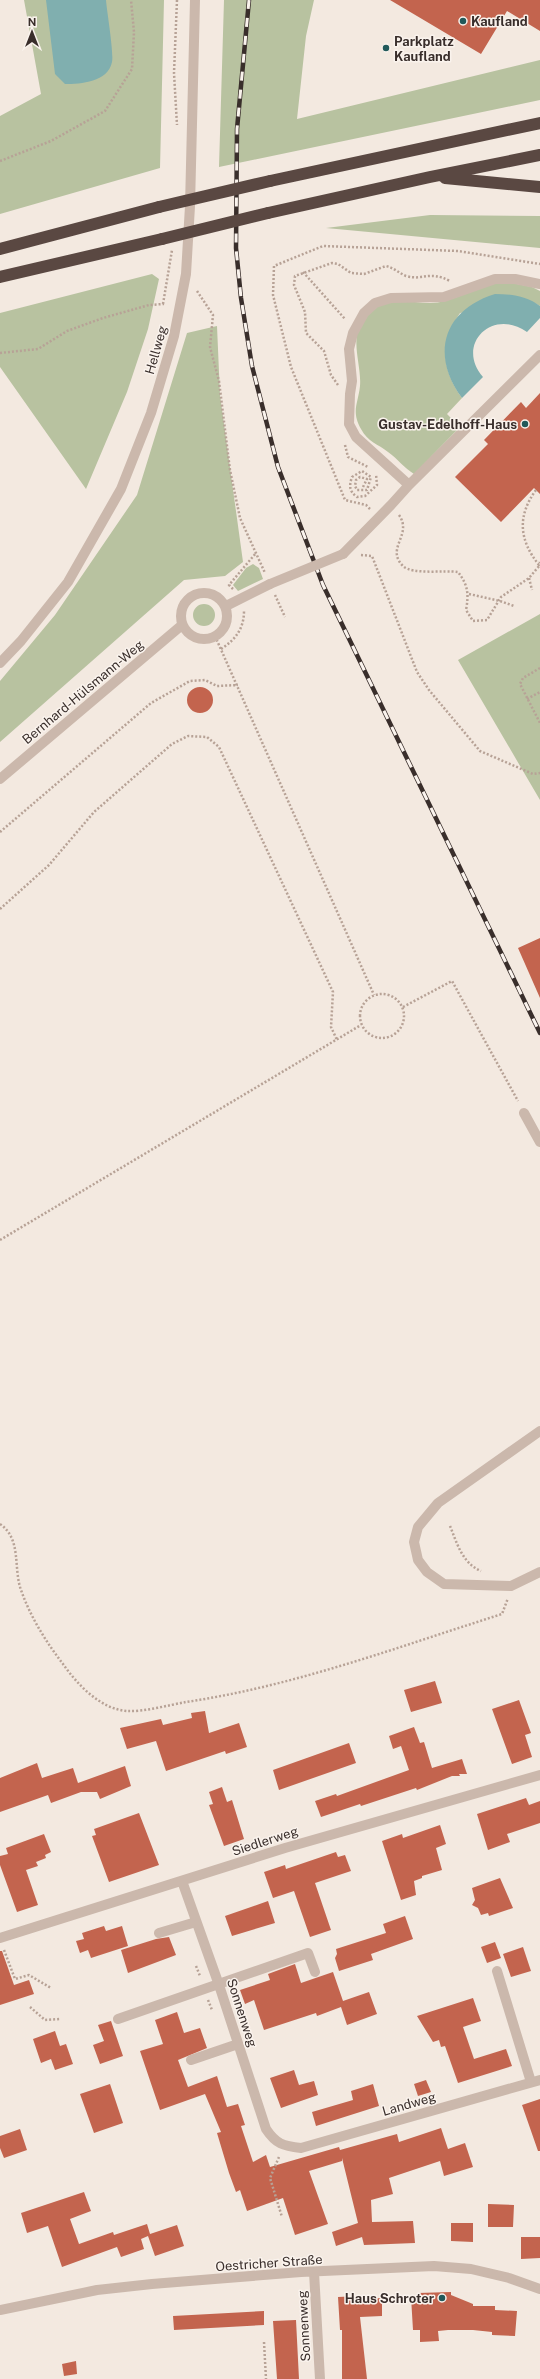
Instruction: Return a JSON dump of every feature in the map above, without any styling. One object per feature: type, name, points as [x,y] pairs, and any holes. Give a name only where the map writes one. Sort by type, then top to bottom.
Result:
[{"type":"highway","points":[[0,248],[158,207],[270,181],[540,123]]},
{"type":"highway","points":[[0,276],[167,242],[268,213],[430,177],[540,155]]},
{"type":"highway","points":[[430,177],[540,187]]},
{"type":"street","name":"Hellweg","points":[[0,663],[21,641],[68,582],[121,489],[151,413],[174,336],[186,274],[190,206],[195,0]]},
{"type":"street","points":[[409,485],[356,438],[349,424],[352,381],[349,349],[355,330],[364,313],[376,303],[391,298],[444,297],[495,279],[515,278],[540,284]]},
{"type":"street","points":[[226,606],[270,584],[343,554],[409,485],[540,354]]},
{"type":"street","points":[[213,593],[221,599],[226,606],[226,622],[223,629],[215,636],[202,639],[190,635],[182,625],[180,613],[191,595],[213,593]]},
{"type":"street","name":"Bernhard-Hülsmann-Weg","points":[[0,779],[182,625]]},
{"type":"street","points":[[524,1113],[540,1142]]},
{"type":"street","points":[[540,1431],[438,1503],[418,1527],[414,1542],[418,1560],[427,1572],[444,1584],[511,1586],[540,1572]]},
{"type":"street","name":"Siedlerweg","points":[[1,1942],[182,1881],[394,1815],[540,1775]]},
{"type":"street","name":"Sonnenweg","points":[[182,1881],[219,1985],[266,2129],[273,2140],[285,2146]]},
{"type":"street","points":[[159,1933],[196,1922]]},
{"type":"street","points":[[118,2019],[308,1953],[315,1972]]},
{"type":"street","points":[[497,1971],[536,2081]]},
{"type":"street","points":[[191,2060],[238,2044]]},
{"type":"street","name":"Landweg","points":[[285,2146],[301,2148],[536,2081]]},
{"type":"street","name":"Oestricher Straße","points":[[0,2310],[97,2290],[152,2284],[314,2272],[453,2266],[510,2278],[540,2289]]},
{"type":"street","name":"Sonnenweg","points":[[314,2272],[320,2379]]},
{"type":"path","points":[[0,161],[51,141],[105,111],[132,69],[134,32],[131,0]]},
{"type":"path","points":[[177,0],[174,73],[177,129]]},
{"type":"path","points":[[163,304],[167,242]]},
{"type":"path","points":[[350,394],[338,385],[331,376],[324,351],[306,333],[306,312],[293,279],[295,276],[332,263],[338,264],[351,273],[364,274],[386,266],[406,276],[416,277],[433,274],[440,276],[465,289]]},
{"type":"path","points":[[303,272],[355,330]]},
{"type":"path","points":[[186,274],[213,315],[210,347],[219,381],[230,470],[240,518],[285,617]]},
{"type":"path","points":[[0,353],[38,349],[67,331],[103,318],[149,305],[181,300]]},
{"type":"path","points":[[353,432],[344,440],[348,457],[370,468],[377,478],[377,485],[374,491],[365,496],[357,497],[352,493],[349,485],[352,477],[357,472],[368,474],[371,477],[367,490],[361,491],[355,486],[356,480],[360,477],[367,479],[363,487]]},
{"type":"path","points":[[391,505],[402,521],[404,530],[396,549],[397,557],[404,567],[413,571],[445,570],[458,572],[465,582],[469,594],[466,610],[473,621],[487,620],[500,601],[501,597],[529,578],[540,564],[528,551],[523,534],[524,515],[528,502],[536,490]]},
{"type":"path","points":[[343,554],[372,556],[417,672],[429,690],[480,751],[532,774],[540,773]]},
{"type":"path","points":[[529,578],[532,590]]},
{"type":"path","points":[[469,594],[500,601],[514,606]]},
{"type":"path","points":[[215,636],[374,995]]},
{"type":"path","points":[[540,668],[523,678],[520,684],[540,723]]},
{"type":"path","points":[[0,832],[151,703],[190,681],[205,680],[217,686],[238,685]]},
{"type":"path","points":[[527,699],[540,692]]},
{"type":"path","points":[[536,716],[540,714]]},
{"type":"path","points":[[0,909],[49,865],[94,812],[172,744],[188,736],[207,737],[219,747],[333,992],[332,1027],[337,1040]]},
{"type":"path","points":[[403,1007],[452,981],[524,1113]]},
{"type":"path","points":[[388,994],[400,1002],[403,1007],[404,1023],[400,1030],[387,1038],[372,1036],[361,1026],[360,1011],[363,1004],[374,995],[388,994]]},
{"type":"path","points":[[0,1240],[361,1026]]},
{"type":"path","points":[[0,1524],[8,1529],[15,1544],[21,1590],[44,1637],[63,1665],[87,1692],[113,1708],[128,1711],[201,1700],[270,1686],[502,1614],[511,1586]]},
{"type":"path","points":[[450,1526],[464,1559],[473,1568],[488,1574]]},
{"type":"path","points":[[1,1942],[15,1979],[28,1975],[50,1988]]},
{"type":"path","points":[[195,1962],[212,2012]]},
{"type":"path","points":[[30,2007],[45,2020],[60,2019]]},
{"type":"path","points":[[282,2217],[270,2178],[285,2146]]},
{"type":"path","points":[[264,2342],[266,2379]]},
{"type":"green space","points":[[24,0],[164,0],[160,168],[0,214],[0,116],[41,94]]},
{"type":"green space","points":[[224,0],[314,0],[306,36],[297,119],[540,60],[540,100],[219,167]]},
{"type":"green space","points":[[430,215],[540,216],[540,248],[326,228]]},
{"type":"green space","points":[[152,274],[159,279],[148,329],[127,392],[86,489],[0,367],[0,313]]},
{"type":"green space","points":[[493,283],[512,283],[532,287],[540,291],[540,306],[535,303],[460,313],[449,334],[446,345],[446,356],[450,377],[462,398],[447,414],[460,427],[414,474],[392,455],[367,437],[361,429],[356,417],[360,376],[356,347],[359,328],[363,319],[371,311],[385,303],[400,301],[430,303],[446,301]]},
{"type":"green space","points":[[217,326],[220,395],[243,562],[225,576],[184,580],[0,742],[0,681],[55,615],[137,495],[187,333]]},
{"type":"green space","points":[[253,564],[259,568],[263,579],[238,591],[233,585],[246,568]]},
{"type":"green space","points":[[204,604],[212,607],[215,615],[212,623],[204,626],[196,623],[193,615],[196,607]]},
{"type":"green space","points":[[540,614],[540,800],[458,660]]},
{"type":"water","points":[[46,0],[106,0],[112,62],[109,69],[100,78],[86,82],[65,84],[55,74]]},
{"type":"water","points":[[495,294],[519,296],[530,300],[540,306],[540,318],[527,332],[514,325],[501,324],[490,327],[481,333],[475,342],[473,353],[475,365],[483,377],[462,398],[452,382],[446,366],[445,350],[447,336],[453,323],[463,311],[477,301]]},
{"type":"building","name":"Kaufland","points":[[390,0],[540,0],[540,31],[507,11],[481,54]]},
{"type":"building","points":[[540,393],[540,494],[534,488],[501,522],[455,477],[488,444],[484,440],[521,402],[526,408]]},
{"type":"building","points":[[200,687],[209,691],[213,700],[209,709],[200,713],[191,709],[187,700],[191,691]]},
{"type":"building","points":[[540,938],[540,998],[518,948]]},
{"type":"building","points":[[435,1681],[442,1703],[411,1712],[404,1690]]},
{"type":"building","points":[[519,1700],[531,1733],[525,1735],[532,1757],[512,1764],[492,1709]]},
{"type":"building","points":[[205,1711],[209,1733],[239,1723],[247,1747],[226,1754],[225,1751],[166,1771],[156,1741],[127,1749],[120,1728],[161,1719],[163,1725],[192,1718],[191,1713]]},
{"type":"building","points":[[414,1727],[420,1743],[424,1742],[432,1768],[462,1759],[467,1774],[452,1776],[417,1790],[416,1788],[321,1817],[315,1801],[336,1794],[337,1796],[409,1770],[401,1746],[393,1749],[389,1736]]},
{"type":"building","points":[[349,1743],[356,1763],[279,1790],[273,1770]]},
{"type":"building","points":[[37,1763],[42,1778],[73,1768],[78,1783],[125,1766],[131,1786],[100,1799],[97,1792],[81,1792],[51,1803],[48,1795],[0,1812],[0,1778]]},
{"type":"building","points":[[222,1787],[227,1802],[232,1800],[244,1839],[224,1846],[209,1805],[213,1804],[209,1792]]},
{"type":"building","points":[[526,1798],[529,1805],[540,1801],[540,1823],[507,1834],[510,1842],[488,1850],[477,1814]]},
{"type":"building","points":[[139,1813],[159,1865],[109,1882],[92,1836],[96,1835],[94,1829]]},
{"type":"building","points":[[440,1825],[446,1844],[436,1848],[442,1870],[422,1876],[422,1878],[414,1881],[416,1895],[401,1900],[382,1841],[402,1834],[403,1838]]},
{"type":"building","points":[[44,1834],[51,1852],[45,1855],[46,1858],[36,1862],[38,1866],[26,1870],[38,1905],[17,1912],[0,1865],[0,1856],[8,1854],[6,1848]]},
{"type":"building","points":[[336,1852],[338,1857],[345,1855],[351,1871],[315,1883],[331,1930],[310,1937],[294,1891],[273,1898],[264,1872],[285,1865],[286,1869]]},
{"type":"building","points":[[500,1878],[513,1908],[489,1916],[488,1913],[481,1915],[478,1908],[472,1905],[475,1900],[472,1888]]},
{"type":"building","points":[[268,1901],[275,1923],[232,1936],[225,1916]]},
{"type":"building","points":[[405,1916],[413,1939],[371,1954],[373,1960],[339,1971],[335,1958],[337,1954],[336,1949],[386,1933],[383,1924]]},
{"type":"building","points":[[104,1926],[106,1931],[122,1926],[128,1946],[91,1958],[88,1950],[80,1953],[76,1941],[84,1939],[82,1933]]},
{"type":"building","points":[[169,1937],[176,1955],[128,1973],[121,1950],[156,1939]]},
{"type":"building","points":[[495,1942],[501,1958],[487,1963],[481,1947]]},
{"type":"building","points":[[523,1947],[531,1971],[511,1977],[503,1954]]},
{"type":"building","points":[[0,1951],[2,1951],[14,1985],[29,1980],[34,1994],[0,2005]]},
{"type":"building","points":[[295,1964],[301,1983],[333,1972],[343,2001],[369,1992],[377,2014],[347,2025],[341,2007],[317,2016],[316,2013],[264,2030],[254,2000],[245,2004],[240,1990],[270,1980],[268,1974]]},
{"type":"building","points":[[473,1998],[481,2021],[463,2027],[474,2059],[506,2049],[512,2066],[458,2083],[445,2046],[441,2047],[439,2040],[433,2042],[417,2016]]},
{"type":"building","points":[[177,2012],[184,2033],[200,2028],[207,2048],[178,2060],[188,2087],[217,2076],[227,2107],[238,2104],[245,2125],[241,2126],[253,2162],[266,2155],[270,2167],[339,2147],[340,2150],[397,2134],[399,2142],[441,2128],[448,2149],[465,2143],[473,2167],[444,2176],[440,2161],[389,2178],[393,2194],[371,2200],[372,2222],[413,2221],[415,2243],[364,2245],[362,2237],[336,2246],[332,2232],[358,2223],[342,2158],[342,2161],[309,2171],[328,2224],[295,2235],[283,2198],[247,2211],[240,2190],[236,2192],[229,2173],[217,2133],[221,2132],[205,2094],[160,2110],[140,2051],[163,2044],[155,2020]]},
{"type":"building","points":[[111,2021],[123,2056],[100,2064],[93,2045],[104,2041],[98,2025]]},
{"type":"building","points":[[55,2031],[60,2046],[66,2044],[73,2064],[55,2070],[51,2059],[41,2063],[33,2039]]},
{"type":"building","points":[[294,2070],[299,2085],[314,2081],[318,2095],[281,2108],[270,2078]]},
{"type":"building","points":[[426,2080],[431,2092],[418,2096],[414,2084]]},
{"type":"building","points":[[110,2084],[123,2123],[94,2133],[80,2094]]},
{"type":"building","points":[[373,2084],[379,2106],[316,2126],[312,2112],[353,2100],[351,2091]]},
{"type":"building","points":[[540,2099],[540,2151],[538,2151],[522,2105]]},
{"type":"building","points":[[20,2129],[27,2150],[4,2158],[0,2148],[0,2136]]},
{"type":"building","points":[[84,2192],[91,2211],[70,2219],[79,2244],[113,2232],[114,2235],[147,2224],[150,2234],[177,2225],[184,2246],[155,2256],[148,2236],[141,2239],[144,2249],[121,2257],[117,2247],[62,2267],[48,2226],[27,2233],[21,2213]]},
{"type":"building","points":[[488,2204],[514,2205],[513,2227],[488,2227]]},
{"type":"building","points":[[451,2223],[473,2223],[473,2242],[451,2241]]},
{"type":"building","points":[[521,2237],[540,2237],[540,2258],[521,2259]]},
{"type":"building","points":[[451,2292],[451,2295],[473,2304],[473,2306],[495,2306],[495,2310],[517,2311],[515,2336],[492,2335],[492,2332],[473,2330],[448,2330],[438,2331],[439,2341],[420,2342],[420,2330],[413,2330],[411,2297],[419,2297],[418,2293]]},
{"type":"building","points":[[359,2296],[359,2299],[382,2298],[382,2316],[360,2317],[367,2379],[342,2379],[342,2330],[340,2330],[338,2297]]},
{"type":"building","points":[[264,2311],[264,2325],[174,2330],[173,2316]]},
{"type":"building","points":[[296,2320],[299,2379],[277,2379],[273,2321]]},
{"type":"building","points":[[76,2361],[77,2374],[64,2376],[62,2364]]},
{"type":"railway","points":[[249,0],[237,129],[236,248],[241,298],[252,366],[278,467],[323,585],[540,1033]]},
{"type":"place","name":"Kaufland","points":[[463,21]]},
{"type":"place","name":"Parkplatz Kaufland","points":[[386,48]]},
{"type":"place","name":"Gustav-Edelhoff-Haus","points":[[525,424]]},
{"type":"place","name":"Haus Schroter","points":[[442,2298]]}]
